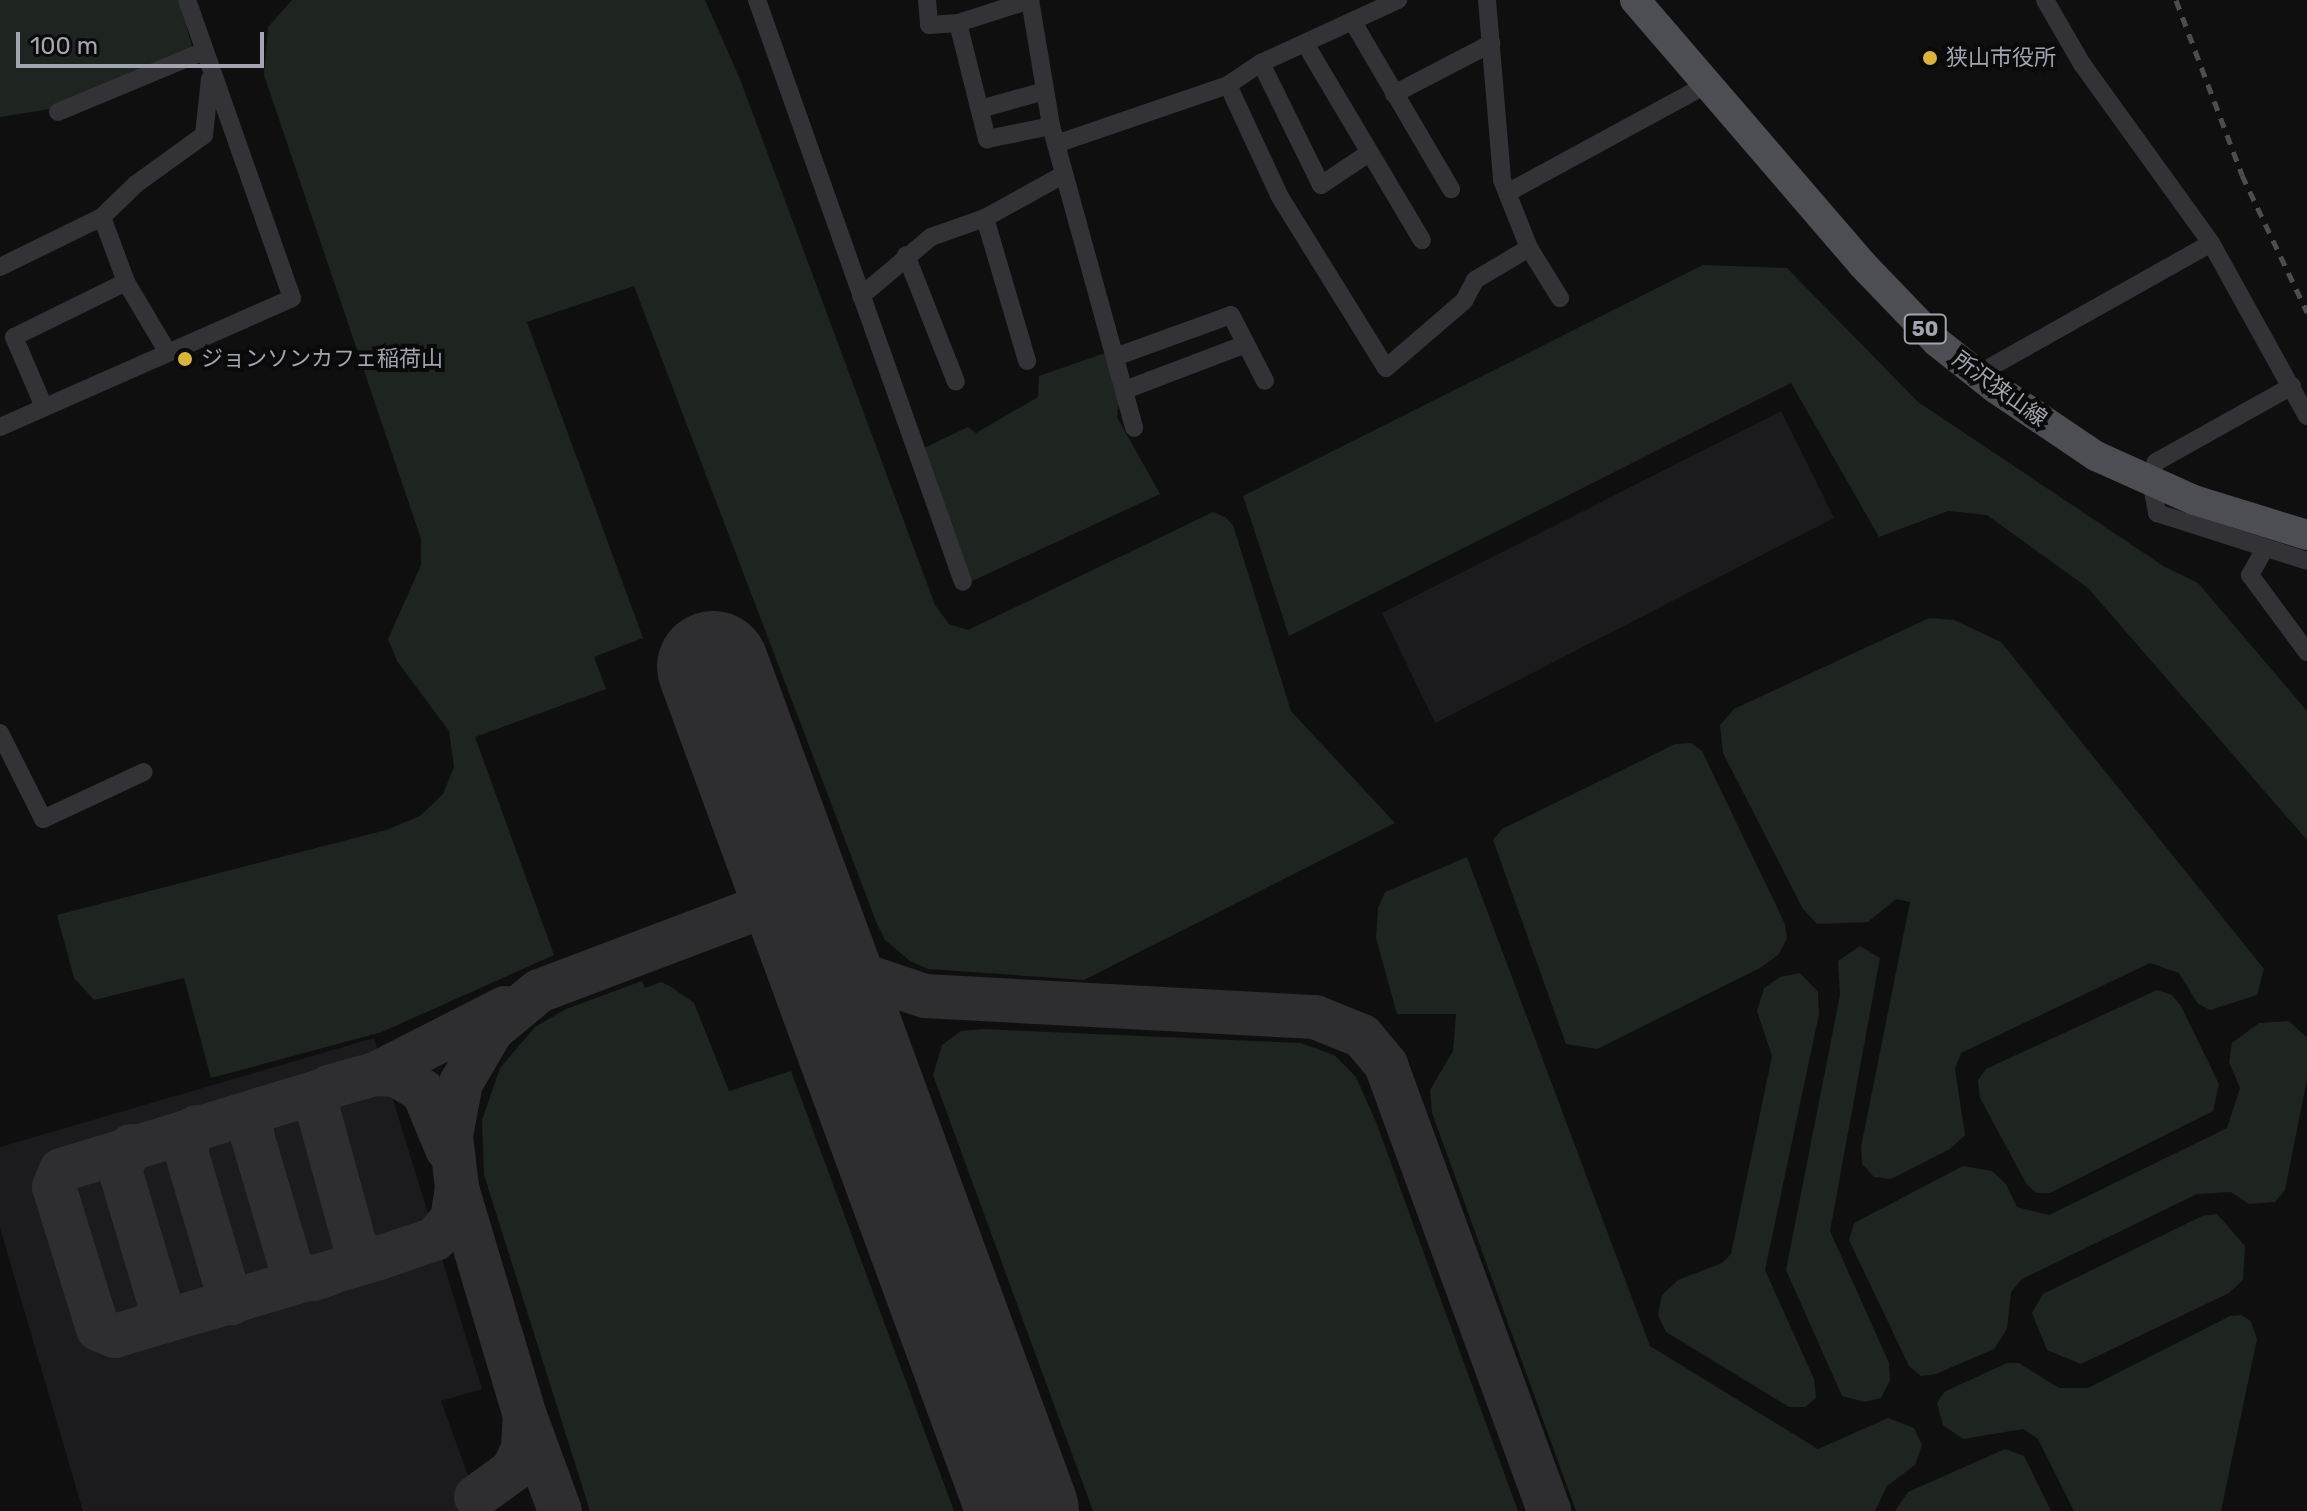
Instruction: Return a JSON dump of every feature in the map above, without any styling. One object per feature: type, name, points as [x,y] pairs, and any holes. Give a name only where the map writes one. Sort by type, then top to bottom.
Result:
[{"type":"main road","name":"所沢狭山線","points":[[1635,0],[1862,264],[1937,342],[2096,456],[2150,476],[2256,523],[2307,535]]},
{"type":"street","points":[[0,427],[292,298],[210,77],[187,0]]},
{"type":"street","points":[[757,0],[963,582]]},
{"type":"street","points":[[927,0],[929,25],[958,23],[1030,0],[1053,135],[1134,428]]},
{"type":"street","points":[[958,23],[987,139],[1053,135],[1228,85],[1261,63],[1306,45],[1398,0]]},
{"type":"street","points":[[1487,0],[1507,193],[1529,248],[1560,298]]},
{"type":"street","points":[[2068,0],[2048,5],[2082,64],[2211,243],[2307,416]]},
{"type":"street","points":[[1353,22],[1451,189]]},
{"type":"street","points":[[1394,94],[1492,43]]},
{"type":"street","points":[[1306,45],[1422,240]]},
{"type":"street","points":[[58,112],[202,52]]},
{"type":"street","points":[[1261,63],[1321,185],[1369,153]]},
{"type":"street","points":[[0,267],[102,217],[136,184],[204,135],[210,77]]},
{"type":"street","points":[[1228,85],[1280,197],[1386,368],[1464,301],[1475,280],[1529,248]]},
{"type":"street","points":[[1507,193],[1706,85]]},
{"type":"street","points":[[980,109],[1045,91]]},
{"type":"street","points":[[861,296],[931,237],[985,218],[1063,175]]},
{"type":"street","points":[[102,217],[126,282],[167,351]]},
{"type":"street","points":[[985,218],[1027,361]]},
{"type":"street","points":[[1978,374],[2211,243]]},
{"type":"street","points":[[906,255],[956,382]]},
{"type":"street","points":[[44,407],[14,337],[126,282]]},
{"type":"street","points":[[1115,357],[1231,315],[1265,381]]},
{"type":"street","points":[[1125,390],[1246,344]]},
{"type":"street","points":[[2292,386],[2156,462],[2150,476],[2157,513],[2264,550],[2307,561]]},
{"type":"street","points":[[2264,550],[2250,575],[2307,652]]},
{"type":"street","points":[[0,733],[43,819],[144,772]]},
{"type":"shaded area","points":[[0,0],[179,0],[193,50],[57,108],[0,117]]},
{"type":"shaded area","points":[[292,0],[705,0],[740,79],[935,605],[949,624],[968,630],[1213,512],[1225,517],[1233,525],[1291,711],[1395,823],[1084,980],[928,969],[910,961],[885,940],[877,924],[634,286],[527,322],[643,638],[594,657],[606,689],[475,737],[554,955],[382,1032],[211,1078],[184,978],[94,1000],[74,978],[57,915],[386,830],[420,816],[443,794],[454,767],[449,731],[397,661],[388,639],[421,565],[421,539],[264,75],[268,27]]},
{"type":"shaded area","points":[[1703,265],[1787,268],[1918,402],[2165,567],[2198,583],[2307,711],[2307,840],[2088,588],[1987,515],[1948,511],[1879,537],[1791,383],[1289,636],[1243,496]]},
{"type":"shaded area","points":[[1108,352],[1119,401],[1117,417],[1160,494],[970,582],[922,449],[968,427],[976,433],[1038,397],[1039,376]]},
{"type":"shaded area","points":[[1781,411],[1834,518],[1435,723],[1382,613]]},
{"type":"shaded area","points":[[1929,618],[1954,620],[2001,642],[2264,969],[2257,995],[2210,1010],[2198,1004],[2179,973],[2150,963],[1961,1053],[1955,1069],[1965,1135],[1950,1149],[1891,1179],[1874,1177],[1862,1164],[1861,1147],[1910,902],[1896,899],[1868,922],[1817,924],[1803,909],[1723,753],[1720,725],[1734,709]]},
{"type":"shaded area","points":[[1691,743],[1702,751],[1785,924],[1787,939],[1778,955],[1760,968],[1597,1049],[1566,1044],[1493,840],[1502,829],[1675,744]]},
{"type":"shaded area","points":[[1467,857],[1650,1346],[1818,1449],[1888,1418],[1914,1428],[1922,1445],[1915,1465],[1887,1486],[1875,1511],[1576,1511],[1432,1113],[1430,1090],[1453,1051],[1456,1014],[1397,1014],[1376,938],[1378,908],[1385,892]]},
{"type":"shaded area","points":[[1860,946],[1880,958],[1830,1231],[1889,1363],[1890,1380],[1881,1398],[1864,1402],[1842,1396],[1786,1270],[1840,995],[1838,961]]},
{"type":"shaded area","points":[[1800,973],[1818,992],[1819,1014],[1765,1270],[1814,1379],[1816,1398],[1805,1407],[1789,1407],[1666,1332],[1658,1315],[1662,1295],[1678,1280],[1722,1263],[1731,1254],[1772,1056],[1757,1011],[1764,988],[1780,977]]},
{"type":"shaded area","points":[[642,981],[645,988],[661,982],[694,1003],[729,1091],[791,1071],[954,1511],[590,1511],[484,1175],[482,1120],[500,1068],[535,1027],[566,1009]]},
{"type":"shaded area","points":[[2157,990],[2172,995],[2181,1006],[2219,1084],[2213,1111],[2050,1193],[2037,1193],[2027,1185],[1980,1098],[1978,1080],[1986,1069]]},
{"type":"shaded area","points":[[2289,1021],[2307,1038],[2307,1079],[2285,1190],[2275,1202],[2249,1204],[2231,1192],[2197,1194],[2022,1279],[2011,1292],[2007,1329],[1994,1349],[1936,1374],[1921,1376],[1909,1366],[1849,1240],[1854,1223],[1963,1166],[1992,1171],[2006,1184],[2017,1207],[2049,1215],[2227,1128],[2240,1088],[2229,1062],[2232,1043],[2259,1023]]},
{"type":"shaded area","points":[[982,1029],[1301,1043],[1334,1055],[1356,1077],[1376,1122],[1518,1511],[1093,1511],[933,1075],[942,1045],[961,1031]]},
{"type":"shaded area","points":[[374,1038],[482,1389],[441,1401],[481,1511],[83,1511],[0,1228],[0,1147]]},
{"type":"shaded area","points":[[2217,1214],[2245,1246],[2243,1280],[2229,1293],[2081,1364],[2047,1350],[2032,1313],[2043,1294],[2202,1216]]},
{"type":"shaded area","points":[[2241,1315],[2251,1321],[2257,1339],[2221,1511],[2074,1511],[2038,1439],[2023,1429],[1963,1439],[1943,1425],[1937,1403],[1944,1392],[2007,1363],[2019,1363],[2059,1388],[2088,1388],[2230,1316]]},
{"type":"shaded area","points":[[2005,1449],[2024,1456],[2051,1511],[1895,1511],[1908,1492]]},
{"type":"taxiway","points":[[560,1511],[525,1416],[457,1188],[451,1135],[461,1083],[492,1030],[539,991],[796,894]]},
{"type":"taxiway","points":[[814,944],[856,973],[925,996],[1315,1017],[1362,1036],[1386,1065],[1549,1511]]},
{"type":"taxiway","points":[[457,1188],[452,1219],[435,1239],[379,1258],[364,1255],[355,1245],[316,1102],[329,1087],[375,1074],[505,1008]]},
{"type":"taxiway","points":[[375,1074],[396,1075],[423,1091],[447,1149]]},
{"type":"taxiway","points":[[165,1321],[115,1336],[98,1329],[54,1187],[61,1170],[325,1090]]},
{"type":"taxiway","points":[[261,1109],[252,1120],[252,1135],[290,1264],[295,1272],[314,1279],[331,1273]]},
{"type":"taxiway","points":[[196,1127],[185,1148],[231,1303]]},
{"type":"taxiway","points":[[131,1146],[120,1170],[165,1321],[379,1258]]},
{"type":"taxiway","points":[[476,1497],[513,1470],[523,1449],[525,1416]]},
{"type":"runway","points":[[713,667],[1023,1511]]},
{"type":"railway","points":[[2176,0],[2242,175],[2307,312]]},
{"type":"place","name":"狭山市役所","points":[[1930,58]]},
{"type":"place","name":"ジョンソンカフェ稲荷山","points":[[185,359]]}]
